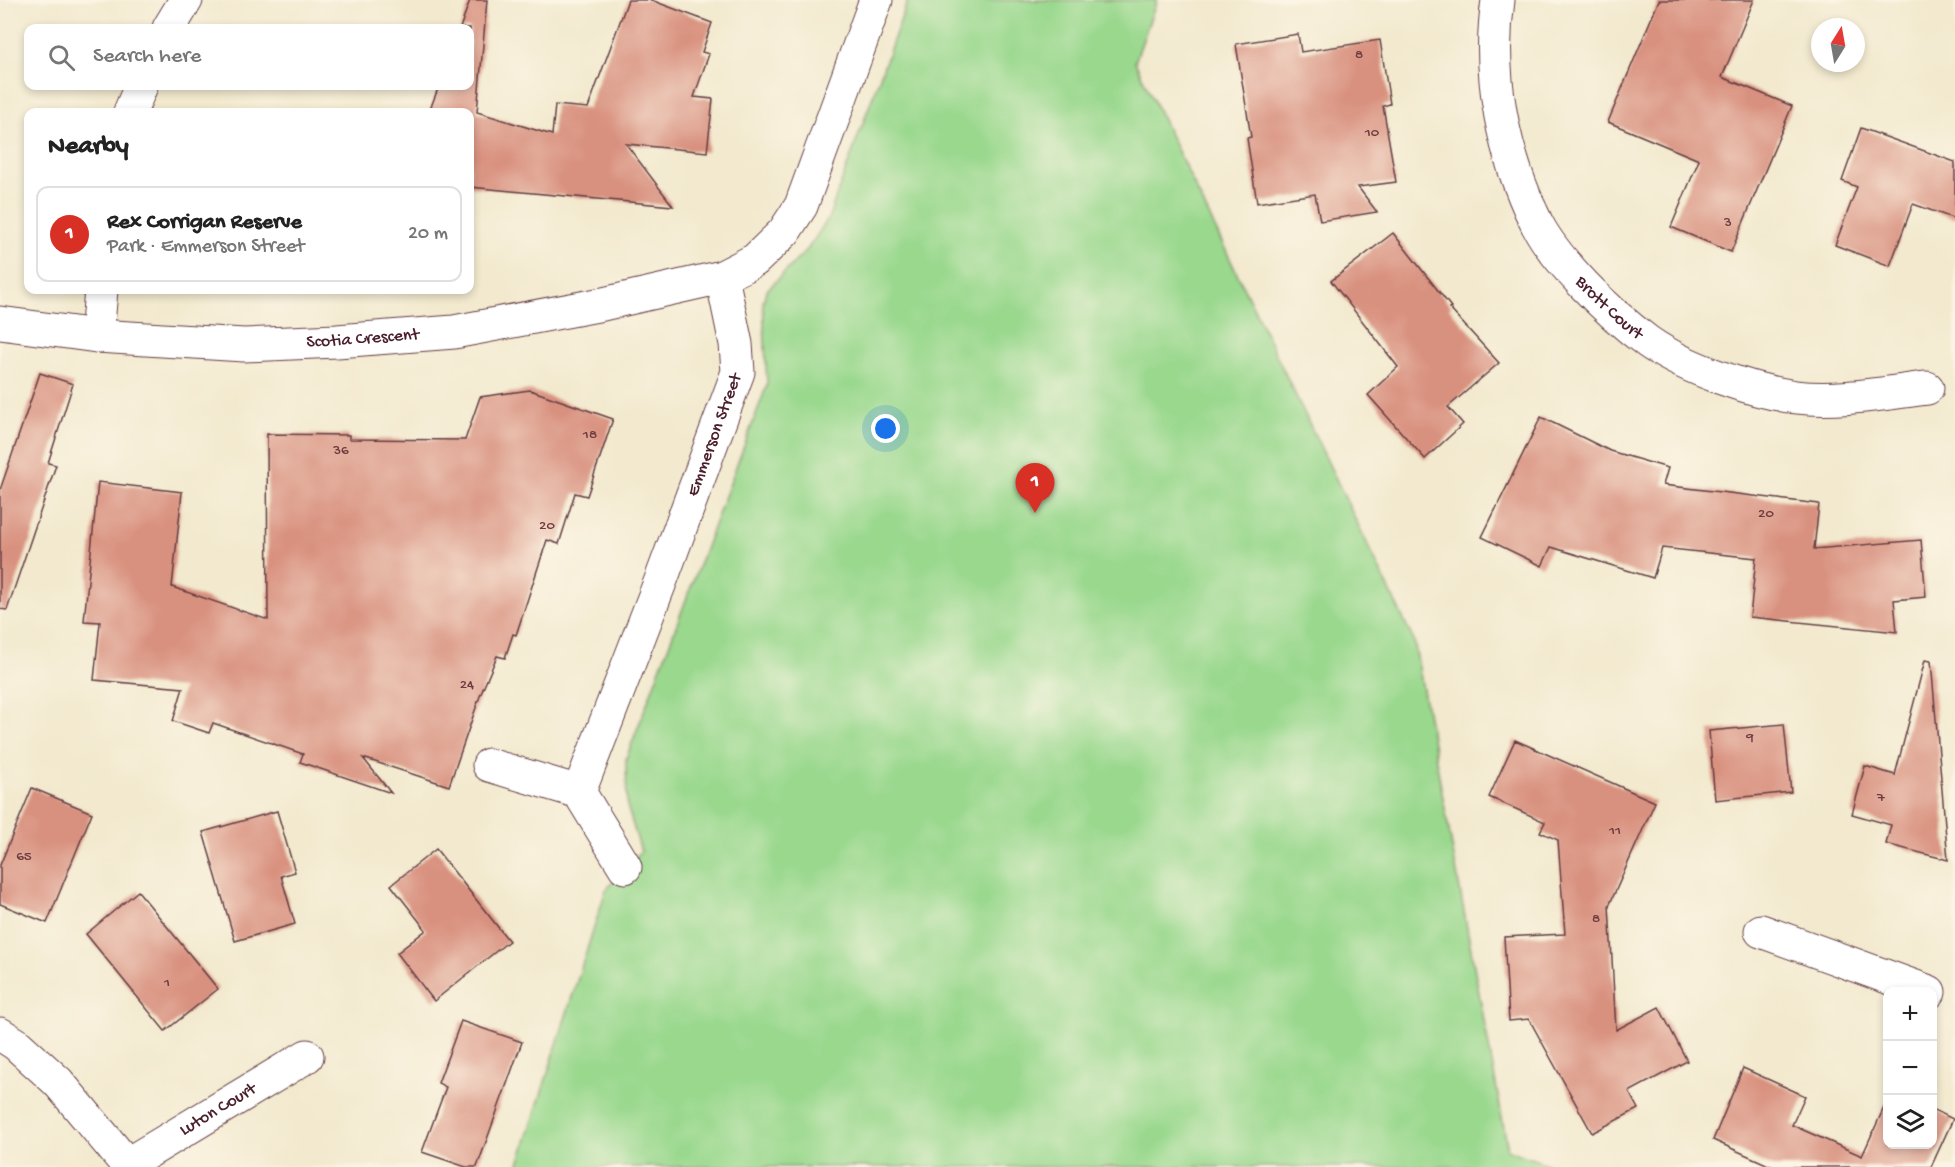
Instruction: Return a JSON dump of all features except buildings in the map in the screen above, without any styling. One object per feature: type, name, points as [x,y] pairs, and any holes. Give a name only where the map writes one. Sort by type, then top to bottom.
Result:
[{"type":"street","points":[[171,24],[186,0]]},
{"type":"street","points":[[723,277],[754,260],[784,232],[801,206],[876,0]]},
{"type":"street","name":"Brott Court","points":[[1498,0],[1494,29],[1495,81],[1505,139],[1518,178],[1538,225],[1558,255],[1608,309],[1650,343],[1693,366],[1740,384],[1796,397],[1853,397],[1927,388]]},
{"type":"street","points":[[132,108],[139,90]]},
{"type":"street","name":"Scotia Crescent","points":[[0,323],[97,336],[244,345],[336,341],[454,332],[603,304],[723,277]]},
{"type":"street","name":"Emmerson Street","points":[[579,792],[738,372],[736,344],[723,277]]},
{"type":"street","points":[[97,336],[101,294]]},
{"type":"street","points":[[489,765],[579,792],[625,867]]},
{"type":"street","points":[[1761,931],[1917,987]]},
{"type":"street","points":[[1937,994],[1955,1001]]},
{"type":"street","points":[[0,1034],[16,1044],[58,1082],[128,1165]]},
{"type":"street","name":"Luton Court","points":[[128,1165],[307,1056]]},
{"type":"green space","points":[[908,0],[1157,0],[1135,62],[1414,641],[1508,1150],[1555,1167],[518,1167],[606,890],[641,851],[627,806],[626,759],[767,385],[763,302],[766,291],[807,250],[828,219]]},
{"type":"place","name":"Rex Corrigan Reserve","points":[[1035,513]]}]
